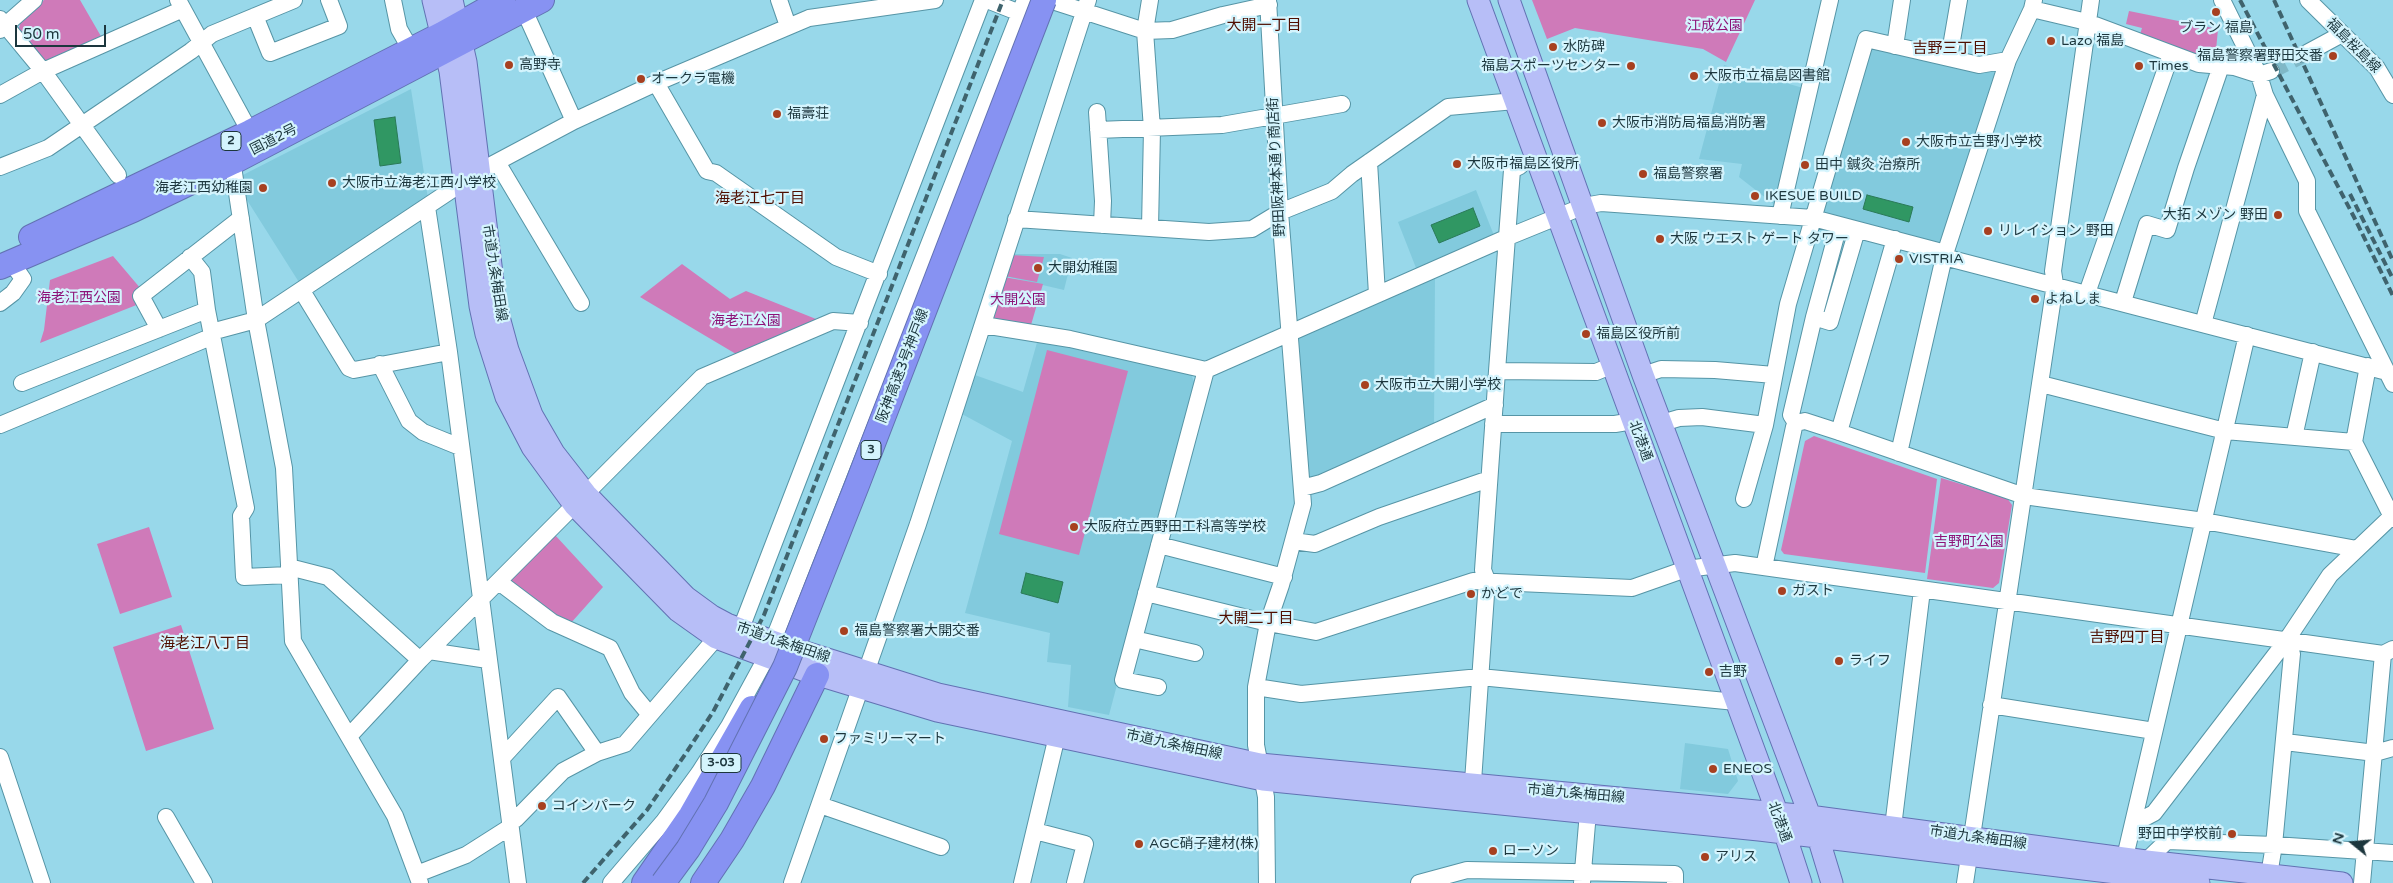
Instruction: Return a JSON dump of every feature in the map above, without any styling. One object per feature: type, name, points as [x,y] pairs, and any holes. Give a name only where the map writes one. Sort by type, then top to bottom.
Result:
[{"type":"highway","name":"阪神高速3号神戸線","points":[[663,883],[688,849],[716,803],[784,667],[858,485],[1044,0]]},
{"type":"highway","name":"阪神高速3号神戸線","points":[[683,883],[701,858],[730,809],[799,673],[1061,0]]},
{"type":"highway","name":"国道2号","points":[[4,260],[133,210],[224,166],[452,38],[523,3]]},
{"type":"highway","name":"国道2号","points":[[4,260],[128,193],[411,50],[452,38]]},
{"type":"highway","name":"3-03","points":[[644,883],[691,815],[751,712],[775,651]]},
{"type":"highway","points":[[703,883],[732,840],[786,742],[817,675]]},
{"type":"main road","name":"市道九条梅田線","points":[[434,0],[452,38]]},
{"type":"main road","name":"市道九条梅田線","points":[[452,0],[452,38],[481,171],[480,306],[506,397],[532,447],[678,610],[730,638],[864,680],[937,711],[1057,736],[1261,772],[1472,793],[1776,812],[1893,826],[1971,845],[2199,883]]},
{"type":"main road","name":"北港通","points":[[1478,0],[1785,834],[1801,883]]},
{"type":"main road","name":"北港通","points":[[1512,1],[1643,375],[1818,837],[1832,883]]},
{"type":"main road","name":"市道九条梅田線","points":[[775,651],[817,675],[864,680],[938,694],[1261,772]]},
{"type":"main road","name":"市道九条梅田線","points":[[1472,793],[1588,812],[1785,834],[1971,845]]},
{"type":"main road","name":"市道九条梅田線","points":[[2125,871],[2146,860],[2342,883]]},
{"type":"street","points":[[34,0],[2,25],[43,71],[118,175]]},
{"type":"street","points":[[0,167],[48,148],[83,126],[212,34],[255,16],[276,4],[294,0]]},
{"type":"street","points":[[255,16],[270,53],[339,26],[329,0]]},
{"type":"street","points":[[393,0],[399,29],[411,50]]},
{"type":"street","points":[[779,0],[788,26]]},
{"type":"street","points":[[0,425],[213,336],[216,332],[256,320],[481,171],[574,121],[656,83],[809,18],[935,0]]},
{"type":"street","points":[[234,173],[256,320],[284,468],[293,642],[396,816],[418,879],[466,855],[510,824],[563,770],[597,753],[625,744],[650,715],[730,638],[860,323],[985,0],[1022,7],[775,651],[699,773],[664,821],[611,883]]},
{"type":"street","points":[[1049,0],[1086,6],[1145,31],[1172,30],[1268,3]]},
{"type":"street","points":[[1150,0],[1145,31],[1152,129],[1150,228]]},
{"type":"street","points":[[1780,216],[1830,0]]},
{"type":"street","points":[[1895,46],[1902,0]]},
{"type":"street","points":[[1949,58],[1959,0]]},
{"type":"street","points":[[1965,883],[2041,384],[2055,284],[2053,271],[2091,0]]},
{"type":"street","points":[[2203,324],[2265,95],[2265,73],[2222,0]]},
{"type":"street","name":"福島桜島線","points":[[2308,0],[2377,68],[2393,95]]},
{"type":"street","points":[[523,3],[574,121]]},
{"type":"street","name":"野田阪神本通り商店街","points":[[1267,883],[1266,797],[1256,745],[1256,688],[1268,623],[1284,577],[1303,504],[1288,334],[1268,3]]},
{"type":"street","points":[[0,95],[43,71],[180,4],[244,121]]},
{"type":"street","points":[[1899,453],[1944,257],[2008,60],[2033,5],[2087,22],[2199,64],[2234,67],[2265,73]]},
{"type":"street","points":[[792,883],[918,524],[1086,6]]},
{"type":"street","points":[[2304,54],[2342,34]]},
{"type":"street","points":[[1744,499],[1765,425],[1788,304],[1866,39],[1979,64],[2008,60]]},
{"type":"street","points":[[2087,293],[2171,54]]},
{"type":"street","points":[[2123,302],[2147,224],[2167,230],[2221,66]]},
{"type":"street","points":[[656,83],[707,171],[716,173],[836,257],[879,274]]},
{"type":"street","points":[[2265,95],[2307,181],[2307,211],[2390,378]]},
{"type":"street","points":[[1016,219],[1209,232],[1252,229],[1280,212],[1332,190],[1448,107],[1515,101]]},
{"type":"street","points":[[1098,130],[1222,125],[1342,104]]},
{"type":"street","points":[[1097,112],[1103,201],[1102,225]]},
{"type":"street","points":[[1369,162],[1377,294]]},
{"type":"street","points":[[1472,793],[1486,580],[1483,570],[1494,405],[1512,170],[1520,166]]},
{"type":"street","points":[[481,171],[581,303]]},
{"type":"street","points":[[983,325],[1070,339],[1206,370],[1508,237],[1584,206],[1601,202],[1812,218],[1938,251],[1944,257],[2368,366],[2390,378]]},
{"type":"street","points":[[427,207],[449,352],[518,883]]},
{"type":"street","points":[[158,329],[141,296],[240,218]]},
{"type":"street","points":[[1764,567],[1796,423],[1792,415],[1814,317],[1839,225]]},
{"type":"street","points":[[1814,317],[1830,322],[1857,230]]},
{"type":"street","points":[[1838,432],[1895,240]]},
{"type":"street","points":[[190,258],[202,272],[207,310],[246,508],[242,516],[244,577],[289,571],[328,577],[424,656],[488,660]]},
{"type":"street","points":[[0,303],[13,293],[23,279],[4,260]]},
{"type":"street","points":[[302,291],[348,367],[354,370],[449,352]]},
{"type":"street","points":[[22,383],[207,310]]},
{"type":"street","points":[[348,735],[424,656],[702,377],[834,321],[860,323]]},
{"type":"street","points":[[2125,871],[2133,824],[2154,731],[2247,335]]},
{"type":"street","points":[[2294,437],[2313,352]]},
{"type":"street","points":[[380,364],[410,420],[423,432],[460,447]]},
{"type":"street","points":[[1497,371],[1596,372],[1613,366]]},
{"type":"street","points":[[2133,824],[2154,813],[2286,641],[2330,576],[2392,517],[2354,442],[2368,366]]},
{"type":"street","points":[[1643,375],[1661,369],[1774,374]]},
{"type":"street","points":[[1158,687],[1123,680],[1206,370]]},
{"type":"street","points":[[2041,384],[2225,431],[2354,442]]},
{"type":"street","points":[[1302,488],[1320,483],[1494,405]]},
{"type":"street","points":[[1662,423],[1679,418],[1702,417],[1765,425]]},
{"type":"street","points":[[1493,424],[1615,424],[1633,421]]},
{"type":"street","points":[[1796,423],[1805,422],[1838,432],[2024,496],[2204,521],[2357,550]]},
{"type":"street","points":[[1294,541],[1315,544],[1379,517],[1490,479]]},
{"type":"street","points":[[1160,545],[1284,577]]},
{"type":"street","points":[[1146,593],[1268,623],[1316,632],[1473,581],[1486,580],[1632,588],[1686,569],[1734,563],[2286,641],[2388,652],[2375,752],[2362,883]]},
{"type":"street","points":[[499,582],[552,622],[610,648],[632,693],[650,715]]},
{"type":"street","points":[[1893,826],[1922,590]]},
{"type":"street","points":[[1134,638],[1195,653]]},
{"type":"street","points":[[2269,875],[2285,742],[2292,654],[2286,641]]},
{"type":"street","points":[[1256,688],[1301,694],[1480,678],[1736,702]]},
{"type":"street","points":[[502,758],[558,697],[597,753]]},
{"type":"street","points":[[1991,705],[2154,731]]},
{"type":"street","points":[[1022,883],[1057,736]]},
{"type":"street","points":[[2285,742],[2375,752],[2393,748]]},
{"type":"street","points":[[0,757],[42,883]]},
{"type":"street","points":[[820,805],[941,847]]},
{"type":"street","points":[[1582,877],[1588,812]]},
{"type":"street","points":[[166,817],[204,883]]},
{"type":"street","points":[[1035,831],[1085,844],[1075,883]]},
{"type":"street","points":[[2146,860],[2167,841],[2274,845],[2393,853]]},
{"type":"street","points":[[1419,883],[1439,880],[1467,870],[1582,877],[1652,878],[1675,874],[1675,883]]},
{"type":"shaded area","name":"大阪市立吉野小学校","points":[[1866,43],[1997,73],[1941,244],[1821,216]]},
{"type":"shaded area","points":[[1724,65],[1803,88],[1776,206],[1739,177],[1742,164],[1699,159]]},
{"type":"shaded area","name":"大阪市立海老江西小学校","points":[[411,89],[428,199],[302,287],[240,189],[239,177]]},
{"type":"shaded area","points":[[395,117],[401,163],[380,166],[374,120]]},
{"type":"shaded area","points":[[1476,190],[1495,238],[1418,273],[1398,222]]},
{"type":"shaded area","points":[[1867,195],[1913,207],[1909,222],[1863,209]]},
{"type":"shaded area","points":[[1473,208],[1480,226],[1439,243],[1431,225]]},
{"type":"shaded area","name":"大開幼稚園","points":[[1011,254],[1060,254],[1072,258],[1064,290],[1004,276]]},
{"type":"shaded area","name":"大阪市立大開小学校","points":[[1435,278],[1434,429],[1306,483],[1296,336]]},
{"type":"shaded area","name":"大阪府立西野田工科高等学校","points":[[1038,339],[1190,371],[1196,387],[1109,715],[1068,707],[1071,665],[1047,662],[1050,633],[965,613],[1012,441],[960,413],[972,374],[1023,392]]},
{"type":"shaded area","points":[[1026,573],[1063,582],[1058,603],[1021,593]]},
{"type":"shaded area","points":[[1685,743],[1728,749],[1738,781],[1728,794],[1680,789]]},
{"type":"green space","points":[[44,0],[80,0],[102,38],[50,62],[41,59],[19,28],[21,20]]},
{"type":"green space","name":"江成公園","points":[[1532,0],[1755,0],[1726,62],[1703,49],[1575,28],[1547,39]]},
{"type":"green space","points":[[2129,11],[2218,29],[2215,61],[2139,38],[2142,28],[2126,24]]},
{"type":"green space","points":[[1011,255],[1044,257],[1037,282],[1005,276]]},
{"type":"green space","name":"海老江西公園","points":[[113,256],[141,289],[139,304],[40,343],[44,330],[50,280]]},
{"type":"green space","name":"海老江公園","points":[[682,264],[730,299],[746,291],[816,319],[816,324],[736,354],[640,297]]},
{"type":"green space","name":"大開公園","points":[[1004,277],[1043,284],[1031,325],[991,318]]},
{"type":"green space","points":[[1047,350],[1128,371],[1079,555],[999,534]]},
{"type":"green space","points":[[1814,436],[1937,479],[1925,573],[1784,554],[1781,550],[1805,441]]},
{"type":"green space","name":"吉野町公園","points":[[1941,478],[2007,498],[2012,505],[1999,583],[1993,588],[1927,579]]},
{"type":"green space","points":[[149,527],[172,597],[120,614],[97,544]]},
{"type":"green space","points":[[555,535],[603,587],[570,624],[508,583]]},
{"type":"green space","points":[[181,625],[214,729],[146,751],[113,647]]},
{"type":"tunnel","points":[[2271,71],[2305,54]]},
{"type":"railway","points":[[583,883],[647,810],[686,753],[713,712],[764,615],[1003,0]]},
{"type":"railway","points":[[2240,0],[2354,217],[2393,296]]},
{"type":"railway","points":[[2274,0],[2393,261]]},
{"type":"railway","points":[[2350,194],[2393,279]]},
{"type":"place","name":"ブラン 福島","points":[[2216,12]]},
{"type":"place","name":"Lazo 福島","points":[[2051,41]]},
{"type":"place","name":"水防碑","points":[[1553,47]]},
{"type":"place","name":"福島警察署野田交番","points":[[2333,56]]},
{"type":"place","name":"高野寺","points":[[509,65]]},
{"type":"place","name":"福島スポーツセンター","points":[[1631,66]]},
{"type":"place","name":"Times","points":[[2139,66]]},
{"type":"place","name":"大阪市立福島図書館","points":[[1694,76]]},
{"type":"place","name":"オークラ電機","points":[[641,79]]},
{"type":"place","name":"福壽荘","points":[[777,114]]},
{"type":"place","name":"大阪市消防局福島消防署","points":[[1602,123]]},
{"type":"place","name":"大阪市立吉野小学校","points":[[1906,142]]},
{"type":"place","name":"大阪市福島区役所","points":[[1457,164]]},
{"type":"place","name":"田中 鍼灸 治療所","points":[[1805,165]]},
{"type":"place","name":"福島警察署","points":[[1643,174]]},
{"type":"place","name":"大阪市立海老江西小学校","points":[[332,183]]},
{"type":"place","name":"海老江西幼稚園","points":[[263,188]]},
{"type":"place","name":"IKESUE BUILD","points":[[1755,196]]},
{"type":"place","name":"大拓 メゾン 野田","points":[[2278,215]]},
{"type":"place","name":"リレイション 野田","points":[[1988,231]]},
{"type":"place","name":"大阪 ウエスト ゲート タワー","points":[[1660,239]]},
{"type":"place","name":"VISTRIA","points":[[1899,259]]},
{"type":"place","name":"大開幼稚園","points":[[1038,268]]},
{"type":"place","name":"よねしま","points":[[2035,299]]},
{"type":"place","name":"福島区役所前","points":[[1586,334]]},
{"type":"place","name":"大阪市立大開小学校","points":[[1365,385]]},
{"type":"place","name":"大阪府立西野田工科高等学校","points":[[1074,527]]},
{"type":"place","name":"ガスト","points":[[1782,591]]},
{"type":"place","name":"かどで","points":[[1471,594]]},
{"type":"place","name":"福島警察署大開交番","points":[[844,631]]},
{"type":"place","name":"ライフ","points":[[1839,661]]},
{"type":"place","name":"吉野","points":[[1709,672]]},
{"type":"place","name":"ファミリーマート","points":[[824,739]]},
{"type":"place","name":"ENEOS","points":[[1713,769]]},
{"type":"place","name":"コインパーク","points":[[542,806]]},
{"type":"place","name":"野田中学校前","points":[[2232,834]]},
{"type":"place","name":"AGC硝子建材(株)","points":[[1139,844]]},
{"type":"place","name":"ローソン","points":[[1493,851]]},
{"type":"place","name":"アリス","points":[[1705,857]]},
{"type":"district","name":"大開一丁目","points":[[1264,26]]},
{"type":"district","name":"吉野三丁目","points":[[1950,49]]},
{"type":"district","name":"海老江七丁目","points":[[760,199]]},
{"type":"district","name":"大開二丁目","points":[[1256,619]]},
{"type":"district","name":"吉野四丁目","points":[[2127,638]]},
{"type":"district","name":"海老江八丁目","points":[[205,644]]}]
